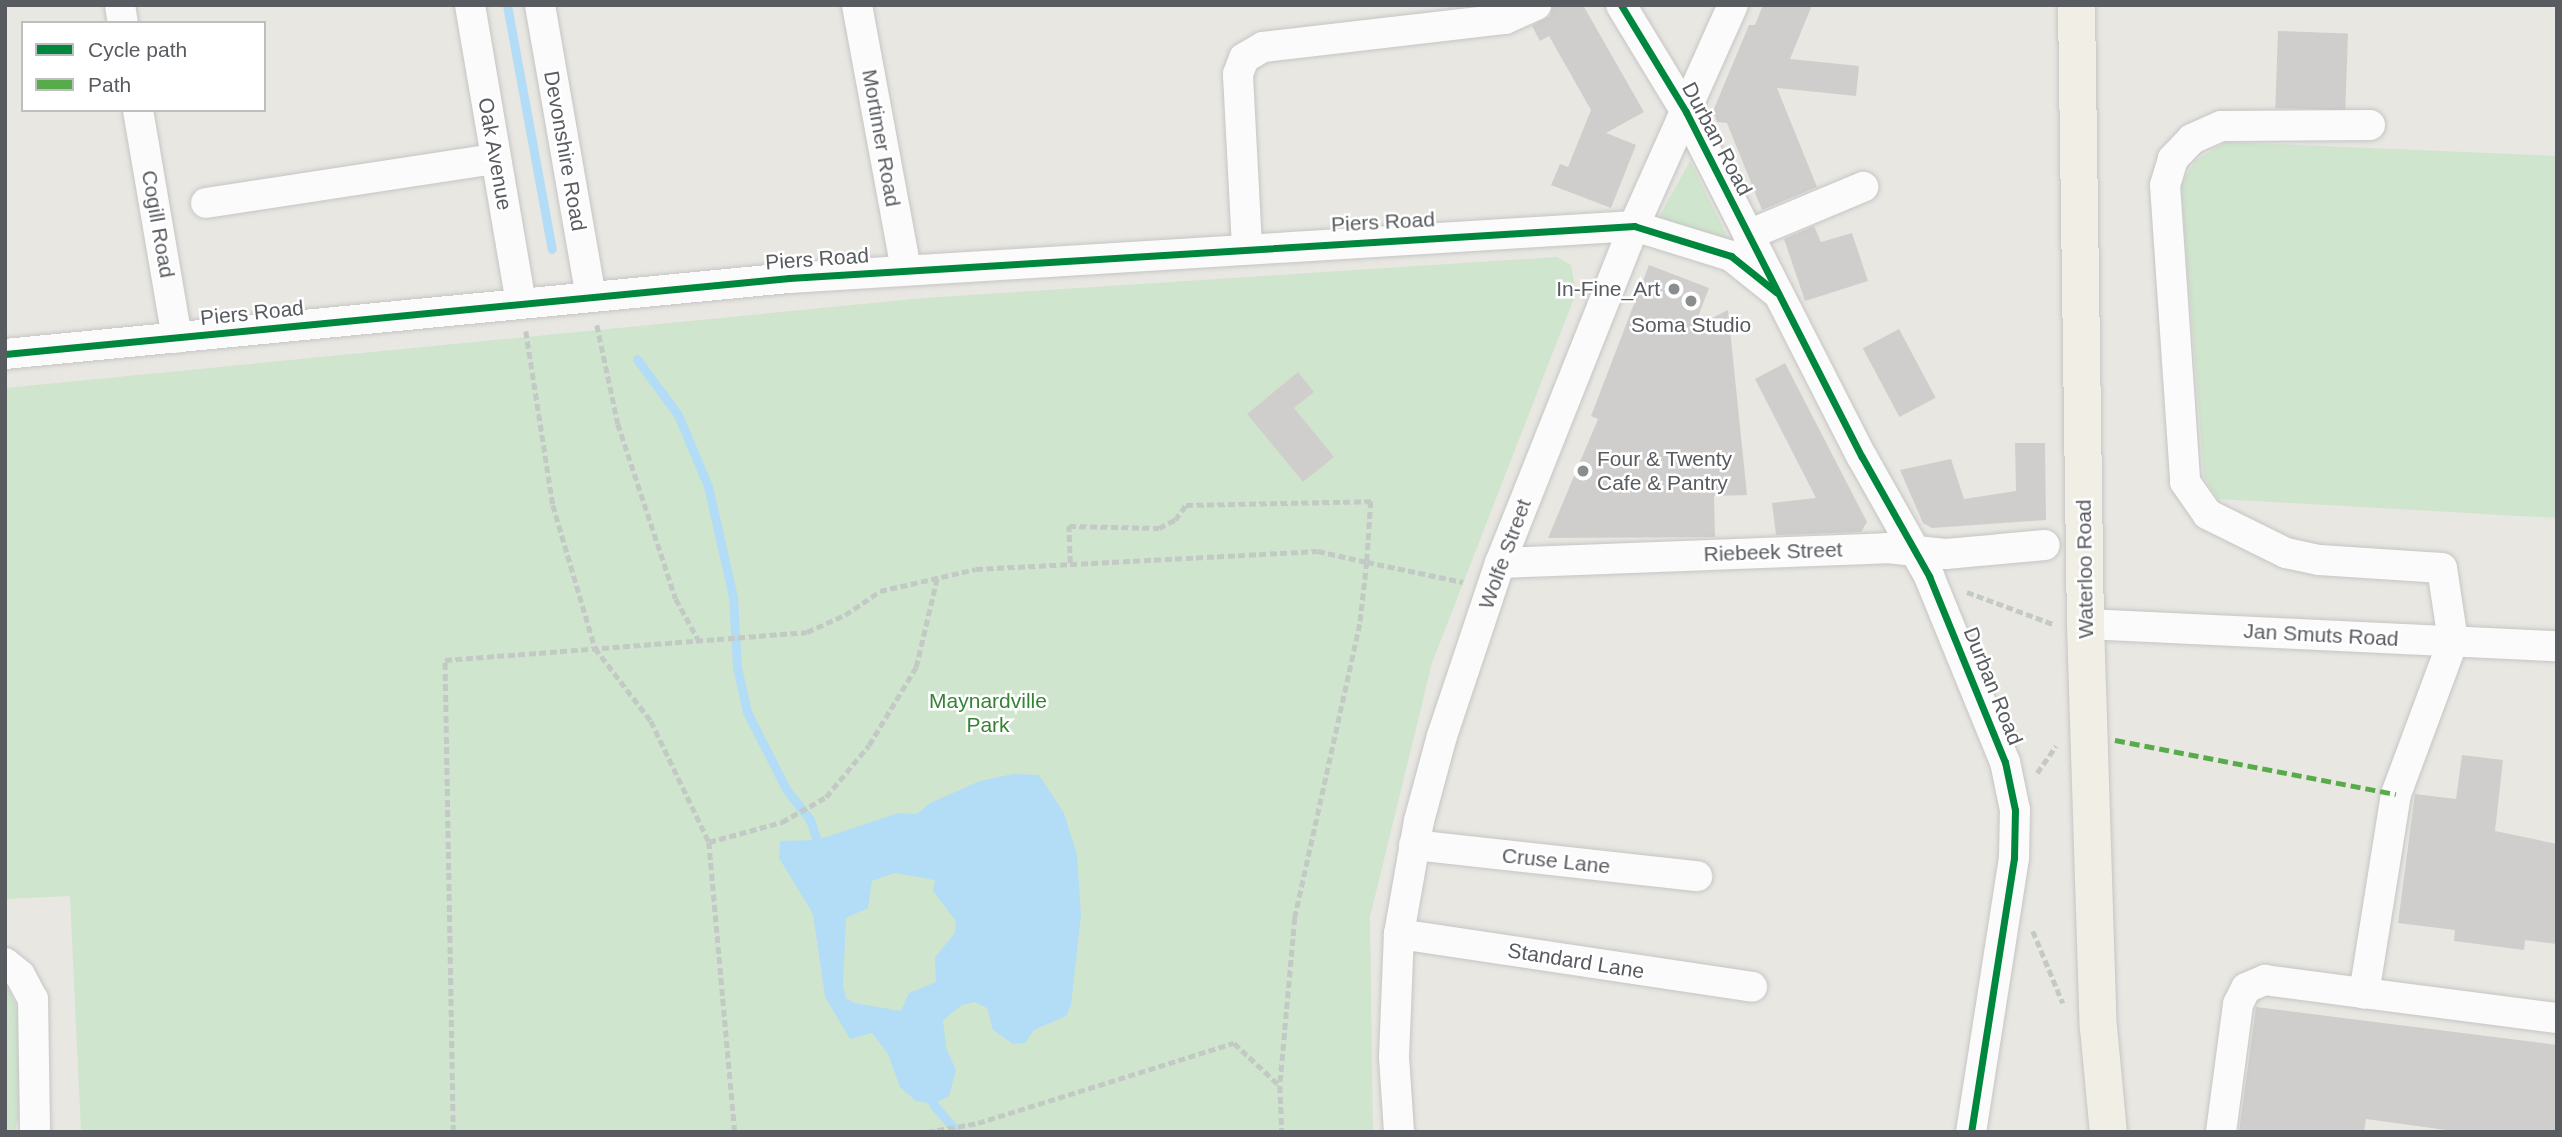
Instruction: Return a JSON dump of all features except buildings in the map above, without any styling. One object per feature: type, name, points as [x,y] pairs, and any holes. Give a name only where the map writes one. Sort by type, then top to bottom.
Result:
[{"type":"main road","name":"Waterloo Road","points":[[2076,5],[2073,624],[2098,1027],[2108,1132]]},
{"type":"street","name":"Oak Avenue","points":[[470,5],[523,313]]},
{"type":"street","name":"Devonshire Road","points":[[540,5],[593,307]]},
{"type":"street","name":"Mortimer Road","points":[[857,5],[906,270]]},
{"type":"street","points":[[1247,247],[1238,74],[1244,58],[1263,47],[1505,19],[1536,5]]},
{"type":"street","name":"Durban Road","points":[[1621,5],[1686,112],[1740,246],[1776,292],[1913,548],[2005,762],[2015,810],[2014,858],[1971,1132]]},
{"type":"street","name":"Wolfe Street","points":[[1399,1132],[1394,1029],[1399,934],[1414,845],[1442,736],[1500,563],[1634,226],[1733,5]]},
{"type":"street","name":"Cogill Road","points":[[138,112],[177,338]]},
{"type":"street","points":[[2364,993],[2396,794],[2453,641],[2442,568],[2319,560],[2286,553],[2207,514],[2185,482],[2165,185],[2173,159],[2192,139],[2221,126],[2370,125]]},
{"type":"street","points":[[206,204],[495,159]]},
{"type":"street","points":[[1740,246],[1863,187]]},
{"type":"street","name":"Piers Road","points":[[5,354],[177,338],[593,307],[906,270],[1247,247],[1634,226]]},
{"type":"street","name":"Durban Road","points":[[1634,226],[1740,246]]},
{"type":"street","name":"Riebeek Street","points":[[1500,563],[1913,548],[1946,554],[2045,545]]},
{"type":"street","name":"Jan Smuts Road","points":[[2073,624],[2557,646]]},
{"type":"street","name":"Cruse Lane","points":[[1414,845],[1697,876]]},
{"type":"street","name":"Standard Lane","points":[[1399,934],[1752,987]]},
{"type":"street","points":[[5,963],[20,975],[33,999],[35,1132]]},
{"type":"street","points":[[2221,1132],[2238,1004],[2246,988],[2265,980],[2557,1018]]},
{"type":"path","points":[[593,307],[618,424],[676,599],[698,639]]},
{"type":"path","points":[[523,313],[553,505],[595,648],[651,721],[709,842],[734,1132]]},
{"type":"path","points":[[1070,563],[1069,526],[1159,528],[1175,520],[1186,505],[1371,501],[1360,624],[1295,918],[1280,1086],[1282,1132]]},
{"type":"path","points":[[453,1132],[445,660],[807,632],[845,615],[880,591],[976,569],[1070,563],[1171,562],[1318,551],[1471,584]]},
{"type":"path","points":[[709,842],[782,822],[826,797],[869,745],[916,667],[937,578]]},
{"type":"path","points":[[1955,587],[2046,624],[2073,624]]},
{"type":"path","points":[[2036,776],[2064,736]]},
{"type":"path","points":[[2028,919],[2068,1014]]},
{"type":"path","points":[[927,1132],[978,1123],[1234,1043],[1280,1086]]},
{"type":"green space","points":[[2226,142],[2557,156],[2557,518],[2218,499],[2204,478],[2181,185],[2195,161]]},
{"type":"green space","points":[[1690,161],[1732,246],[1659,217]]},
{"type":"green space","name":"Maynardville Park","points":[[1557,257],[1571,265],[1576,293],[1432,663],[1370,917],[1373,1132],[81,1132],[70,896],[5,899],[5,388],[924,298]]},
{"type":"green space","points":[[5,982],[18,1010],[20,1114],[14,1132],[5,1132]]},
{"type":"water","points":[[1013,774],[1039,775],[1064,813],[1077,855],[1081,915],[1071,1005],[1066,1016],[1034,1030],[1025,1043],[1013,1044],[993,1030],[987,1008],[975,1002],[962,1005],[943,1020],[946,1048],[956,1070],[949,1096],[933,1104],[916,1101],[900,1087],[888,1054],[872,1033],[850,1039],[825,997],[813,914],[779,858],[780,841],[817,840],[898,813],[917,814],[930,803],[980,781]],"holes":[[[894,873],[935,880],[933,891],[956,921],[955,933],[935,957],[936,982],[909,993],[901,1011],[854,1003],[846,998],[843,985],[846,918],[868,908],[872,881]]]},
{"type":"waterway","points":[[507,5],[552,249]]},
{"type":"waterway","points":[[637,359],[678,415],[708,486],[733,597],[737,667],[747,712],[786,789],[810,820],[817,840]]},
{"type":"waterway","points":[[933,1104],[957,1132]]},
{"type":"marked path","points":[[2115,740],[2396,794]]},
{"type":"cycle path","points":[[1621,5],[1686,112],[1862,457],[1929,576],[2005,762],[2015,810],[2014,858],[1971,1132]]},
{"type":"cycle path","points":[[5,354],[789,278],[1634,226],[1731,256],[1776,292]]},
{"type":"place","name":"In-Fine_Art","points":[[1674,289]]},
{"type":"place","name":"Soma Studio","points":[[1691,301]]},
{"type":"place","name":"Four & Twenty Cafe & Pantry","points":[[1583,471]]}]
